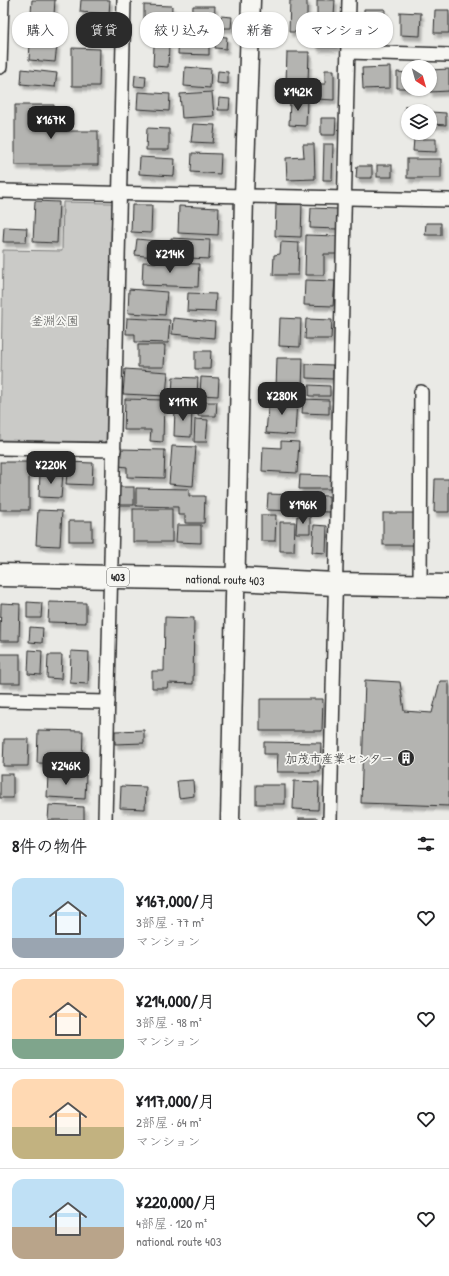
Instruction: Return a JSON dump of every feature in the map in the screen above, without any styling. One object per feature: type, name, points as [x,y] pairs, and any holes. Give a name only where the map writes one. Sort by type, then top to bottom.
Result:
[{"type":"highway","name":"national route 403","points":[[0,575],[235,579],[335,584],[449,586]]},
{"type":"street","points":[[0,67],[2,0]]},
{"type":"street","points":[[105,820],[124,0]]},
{"type":"street","points":[[230,820],[244,196],[251,0]]},
{"type":"street","points":[[330,820],[349,0]]},
{"type":"street","points":[[348,52],[449,55]]},
{"type":"street","points":[[0,191],[449,200]]},
{"type":"street","points":[[420,586],[421,392]]},
{"type":"street","points":[[0,448],[114,450]]},
{"type":"street","points":[[0,700],[108,702]]},
{"type":"green space","name":"釜淵公園","points":[[63,202],[112,203],[106,442],[0,440],[3,250],[62,251]]},
{"type":"building","points":[[32,0],[55,0],[54,12],[31,12]]},
{"type":"building","points":[[81,0],[110,0],[109,12],[80,12]]},
{"type":"building","points":[[290,0],[307,0],[307,12],[296,12],[296,32],[289,32]]},
{"type":"building","points":[[317,0],[335,0],[334,12],[317,12]]},
{"type":"building","points":[[144,5],[172,6],[172,12],[144,12]]},
{"type":"building","points":[[193,6],[215,6],[215,12],[193,12]]},
{"type":"building","points":[[364,9],[385,9],[385,12],[364,12]]},
{"type":"building","points":[[435,10],[449,10],[449,33],[434,33]]},
{"type":"building","points":[[400,12],[421,13],[420,36],[400,35]]},
{"type":"building","points":[[224,16],[232,17],[231,28],[224,28]]},
{"type":"building","points":[[224,37],[227,37],[226,49],[215,48],[224,48]]},
{"type":"building","points":[[30,48],[57,48],[55,62],[29,60]]},
{"type":"building","points":[[72,48],[100,49],[99,86],[72,86]]},
{"type":"building","points":[[154,48],[169,48],[168,67],[153,66]]},
{"type":"building","points":[[178,48],[209,48],[209,55],[178,54]]},
{"type":"building","points":[[287,52],[309,52],[308,82],[286,82]]},
{"type":"building","points":[[185,67],[211,69],[210,88],[184,86]]},
{"type":"building","points":[[390,67],[390,88],[363,89],[362,68]]},
{"type":"building","points":[[22,69],[57,73],[55,87],[21,84]]},
{"type":"building","points":[[449,69],[449,91],[437,92],[437,70]]},
{"type":"building","points":[[325,70],[334,70],[334,100],[316,99],[316,84],[325,84]]},
{"type":"building","points":[[218,71],[228,72],[228,84],[217,83]]},
{"type":"building","points":[[397,72],[401,72],[401,88],[397,88]]},
{"type":"building","points":[[135,75],[146,76],[145,87],[134,86]]},
{"type":"building","points":[[138,92],[170,94],[169,111],[137,109]]},
{"type":"building","points":[[212,92],[214,116],[182,118],[180,94]]},
{"type":"building","points":[[219,98],[230,99],[229,110],[218,110]]},
{"type":"building","points":[[290,99],[307,99],[306,126],[289,125]]},
{"type":"building","points":[[15,105],[54,105],[54,131],[98,131],[98,165],[15,165]]},
{"type":"building","points":[[437,112],[446,113],[446,125],[437,124]]},
{"type":"building","points":[[321,118],[336,118],[335,135],[321,135]]},
{"type":"building","points":[[193,124],[215,125],[213,143],[191,142]]},
{"type":"building","points":[[147,128],[169,129],[169,150],[146,150]]},
{"type":"building","points":[[414,140],[436,140],[436,152],[413,151]]},
{"type":"building","points":[[303,144],[314,144],[315,179],[287,180],[286,158],[304,157]]},
{"type":"building","points":[[324,144],[333,144],[332,180],[323,180]]},
{"type":"building","points":[[192,153],[221,154],[220,174],[191,172]]},
{"type":"building","points":[[140,157],[175,159],[174,176],[139,174]]},
{"type":"building","points":[[407,159],[441,159],[441,178],[407,178]]},
{"type":"building","points":[[377,165],[392,165],[392,177],[377,177]]},
{"type":"building","points":[[357,166],[372,166],[372,178],[356,178]]},
{"type":"building","points":[[35,201],[59,202],[57,243],[33,242]]},
{"type":"building","points":[[276,204],[302,204],[301,237],[275,236]]},
{"type":"building","points":[[132,205],[152,205],[151,233],[131,232]]},
{"type":"building","points":[[179,206],[219,208],[218,235],[178,233]]},
{"type":"building","points":[[311,208],[338,209],[337,229],[310,228]]},
{"type":"building","points":[[426,223],[441,223],[441,235],[425,235]]},
{"type":"building","points":[[4,227],[27,228],[26,242],[3,242]]},
{"type":"building","points":[[306,235],[338,236],[338,254],[324,254],[324,275],[305,275]]},
{"type":"building","points":[[171,238],[210,240],[209,259],[170,257]]},
{"type":"building","points":[[137,239],[166,242],[164,258],[135,255]]},
{"type":"building","points":[[281,242],[299,243],[298,275],[273,275],[274,255],[280,254]]},
{"type":"building","points":[[143,262],[199,264],[198,287],[142,285]]},
{"type":"building","points":[[305,280],[335,281],[333,306],[304,305]]},
{"type":"building","points":[[129,289],[167,292],[165,315],[128,313]]},
{"type":"building","points":[[188,293],[216,294],[215,312],[187,311]]},
{"type":"building","points":[[127,318],[170,320],[168,343],[135,342],[135,334],[126,334]]},
{"type":"building","points":[[173,318],[215,322],[214,338],[172,334]]},
{"type":"building","points":[[280,318],[301,319],[300,347],[279,346]]},
{"type":"building","points":[[306,319],[332,320],[331,339],[305,339]]},
{"type":"building","points":[[138,345],[165,345],[164,367],[138,367]]},
{"type":"building","points":[[195,351],[211,351],[210,369],[195,369]]},
{"type":"building","points":[[277,358],[303,358],[302,388],[276,388]]},
{"type":"building","points":[[306,364],[333,365],[333,379],[306,378]]},
{"type":"building","points":[[125,369],[168,372],[166,396],[123,394]]},
{"type":"building","points":[[173,377],[198,378],[197,396],[172,395]]},
{"type":"building","points":[[201,377],[219,378],[218,396],[200,395]]},
{"type":"building","points":[[309,385],[330,386],[330,396],[309,396]]},
{"type":"building","points":[[269,397],[297,399],[295,435],[266,433]]},
{"type":"building","points":[[125,399],[164,400],[163,442],[150,441],[151,430],[124,430]]},
{"type":"building","points":[[303,399],[329,400],[329,414],[302,413]]},
{"type":"building","points":[[198,402],[217,402],[216,416],[198,416]]},
{"type":"building","points":[[175,408],[192,409],[191,437],[174,436]]},
{"type":"building","points":[[195,419],[208,420],[206,442],[194,442]]},
{"type":"building","points":[[281,441],[299,442],[297,473],[262,471],[263,447],[281,448]]},
{"type":"building","points":[[172,446],[196,447],[193,486],[169,484]]},
{"type":"building","points":[[120,449],[165,450],[164,478],[127,477],[127,467],[119,466]]},
{"type":"building","points":[[0,462],[29,462],[29,510],[0,510]]},
{"type":"building","points":[[68,462],[93,463],[92,485],[66,484]]},
{"type":"building","points":[[40,472],[63,473],[61,498],[39,497]]},
{"type":"building","points":[[300,475],[331,476],[331,489],[299,489]]},
{"type":"building","points":[[435,479],[449,479],[449,512],[434,512]]},
{"type":"building","points":[[118,487],[134,487],[134,505],[118,505]]},
{"type":"building","points":[[136,488],[189,489],[189,496],[205,496],[204,523],[185,523],[185,515],[178,515],[178,507],[136,506]]},
{"type":"building","points":[[268,494],[329,496],[329,512],[267,510]]},
{"type":"building","points":[[133,509],[172,509],[172,542],[133,542]]},
{"type":"building","points":[[38,510],[62,511],[60,546],[36,545]]},
{"type":"building","points":[[383,513],[416,513],[416,545],[383,545]]},
{"type":"building","points":[[261,515],[276,515],[275,541],[261,541]]},
{"type":"building","points":[[297,516],[310,516],[310,533],[296,533]]},
{"type":"building","points":[[69,521],[92,521],[92,541],[69,541]]},
{"type":"building","points":[[280,522],[295,522],[294,551],[280,551]]},
{"type":"building","points":[[177,525],[201,525],[201,543],[176,542]]},
{"type":"building","points":[[314,525],[327,526],[326,553],[312,552]]},
{"type":"building","points":[[27,602],[42,603],[41,618],[27,618]]},
{"type":"building","points":[[49,602],[86,603],[86,623],[48,622]]},
{"type":"building","points":[[1,603],[20,604],[19,641],[0,641]]},
{"type":"building","points":[[165,617],[194,618],[193,684],[168,683],[167,688],[152,688],[152,671],[164,671]]},
{"type":"building","points":[[30,627],[43,628],[42,643],[29,642]]},
{"type":"building","points":[[29,650],[42,651],[41,675],[28,674]]},
{"type":"building","points":[[71,651],[89,652],[88,684],[70,683]]},
{"type":"building","points":[[0,654],[20,654],[20,683],[0,683]]},
{"type":"building","points":[[48,655],[62,655],[61,679],[47,678]]},
{"type":"building","name":"加茂市産業センター","points":[[365,680],[400,682],[404,711],[432,713],[440,681],[449,681],[449,806],[361,803]]},
{"type":"building","points":[[260,699],[323,699],[322,731],[260,731]]},
{"type":"building","points":[[38,730],[83,731],[82,764],[37,763]]},
{"type":"building","points":[[144,730],[144,743],[115,744],[115,731]]},
{"type":"building","points":[[4,739],[29,739],[28,766],[3,766]]},
{"type":"building","points":[[264,742],[321,743],[320,772],[277,772],[278,754],[264,754]]},
{"type":"building","points":[[48,773],[86,775],[85,799],[47,797]]},
{"type":"building","points":[[0,774],[13,774],[13,798],[0,798]]},
{"type":"building","points":[[193,780],[194,796],[179,798],[177,781]]},
{"type":"building","points":[[294,781],[319,782],[318,810],[293,809]]},
{"type":"building","points":[[256,785],[285,785],[285,804],[256,804]]},
{"type":"building","points":[[121,786],[146,787],[145,809],[120,808]]},
{"type":"building","points":[[49,805],[84,807],[84,820],[48,820]]},
{"type":"building","points":[[299,818],[317,818],[317,820],[299,820]]},
{"type":"place","name":"加茂市産業センター","points":[[406,758]]}]
